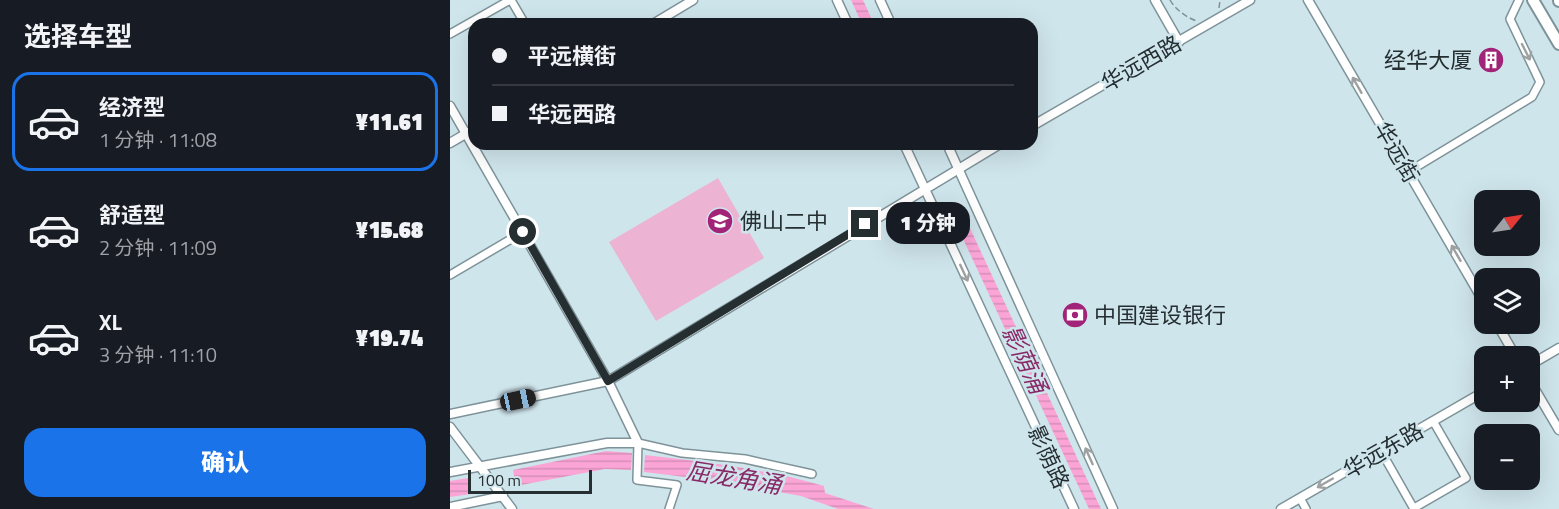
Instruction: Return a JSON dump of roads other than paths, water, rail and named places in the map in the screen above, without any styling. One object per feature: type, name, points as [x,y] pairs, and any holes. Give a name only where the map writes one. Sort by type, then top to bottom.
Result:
[{"type":"main road","points":[[1533,0],[1559,44]]},
{"type":"street","points":[[479,18],[511,0],[522,18]]},
{"type":"street","points":[[662,18],[693,0]]},
{"type":"street","points":[[837,0],[845,18]]},
{"type":"street","points":[[880,0],[888,18]]},
{"type":"street","points":[[1155,0],[1179,42]]},
{"type":"street","name":"华远西路","points":[[1038,123],[1250,0]]},
{"type":"street","name":"华远街","points":[[1308,0],[1474,285]]},
{"type":"street","points":[[1408,172],[1532,97],[1540,82],[1510,19],[1519,0]]},
{"type":"street","points":[[450,34],[468,24]]},
{"type":"street","points":[[450,106],[468,129]]},
{"type":"street","points":[[450,143],[468,133]]},
{"type":"street","points":[[480,150],[523,232],[608,381],[638,443],[637,480],[677,485],[669,509]]},
{"type":"street","name":"影荫路","points":[[907,150],[1074,509]]},
{"type":"street","name":"影荫路","points":[[950,150],[1113,509]]},
{"type":"street","points":[[450,414],[608,381],[990,150]]},
{"type":"street","points":[[450,275],[523,232]]},
{"type":"street","points":[[1540,359],[1559,348]]},
{"type":"street","name":"华远东路","points":[[1281,509],[1474,397]]},
{"type":"street","points":[[1540,398],[1559,430]]},
{"type":"street","points":[[1381,451],[1414,508],[1466,478],[1433,421]]},
{"type":"street","points":[[450,427],[512,509]]},
{"type":"street","points":[[450,472],[607,443],[638,443],[682,453],[745,459],[812,474]]},
{"type":"street","points":[[450,507],[502,496]]},
{"type":"street","points":[[1300,498],[1306,509]]},
{"type":"water","points":[[851,0],[863,0],[871,18],[859,18]]},
{"type":"water","name":"影荫涌","points":[[955,209],[961,209],[1101,509],[1089,509],[951,213]]},
{"type":"water","points":[[606,451],[632,453],[631,470],[605,469],[516,486],[513,470]]},
{"type":"water","name":"屈龙角涌","points":[[645,455],[736,467],[802,480],[824,486],[825,493],[874,509],[838,509],[801,496],[718,481],[644,472]]},
{"type":"water","points":[[468,478],[471,494],[450,497],[450,481]]},
{"type":"place","name":"经华大厦","points":[[1491,60]]},
{"type":"place","name":"佛山二中","points":[[720,221]]},
{"type":"place","name":"中国建设银行","points":[[1075,315]]}]
